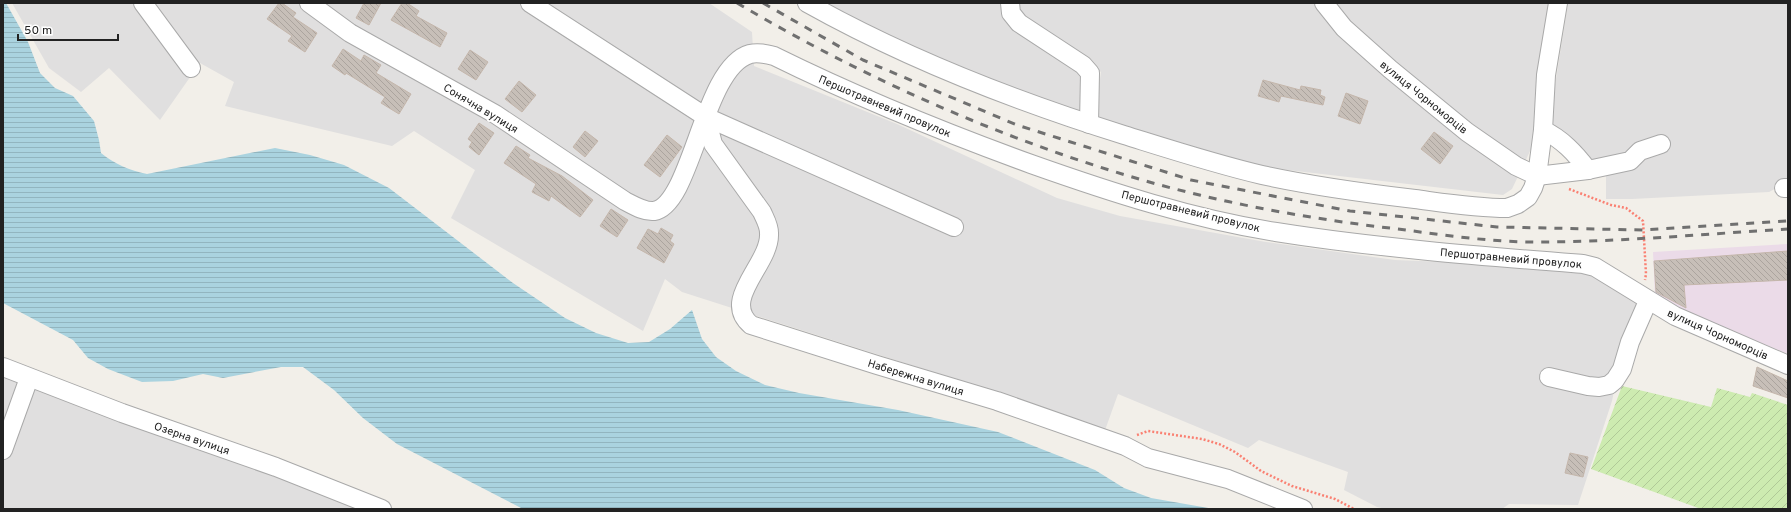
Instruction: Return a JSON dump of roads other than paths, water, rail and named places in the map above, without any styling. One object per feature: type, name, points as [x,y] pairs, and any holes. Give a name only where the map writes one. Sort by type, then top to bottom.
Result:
[{"type":"street","points":[[143,3],[191,68]]},
{"type":"street","name":"Сонячна вулиця","points":[[309,3],[350,33],[495,114],[625,201],[646,210],[653,211],[664,206],[672,197],[681,179],[706,117]]},
{"type":"street","points":[[530,3],[706,117],[954,227]]},
{"type":"street","points":[[807,3],[847,25],[923,61],[1025,102],[1089,124],[1203,159],[1261,175],[1320,187],[1403,198],[1507,208],[1518,204],[1528,197],[1533,188],[1536,176],[1543,130],[1546,74],[1558,3]]},
{"type":"street","points":[[1010,3],[1011,13],[1019,23],[1083,65],[1090,73],[1089,124]]},
{"type":"street","name":"вулиця Чорноморців","points":[[1324,3],[1344,28],[1390,69],[1461,128],[1516,166],[1536,176]]},
{"type":"street","name":"Першотравневий провулок","points":[[706,117],[713,98],[729,70],[738,60],[749,54],[762,53],[774,56],[889,110],[967,141],[1077,180],[1147,202],[1212,219],[1275,232],[1475,255],[1583,264],[1607,273],[1644,298]]},
{"type":"street","name":"Набережна вулиця","points":[[706,117],[713,144],[762,212],[767,223],[769,233],[766,250],[741,297],[740,310],[744,319],[751,325],[997,401],[1125,446],[1148,458],[1228,479],[1303,509]]},
{"type":"street","points":[[1543,130],[1554,135],[1567,145],[1588,170]]},
{"type":"street","points":[[1536,176],[1588,170],[1630,161],[1640,151],[1661,144]]},
{"type":"street","points":[[1549,377],[1588,386],[1600,387],[1609,385],[1615,380],[1622,369],[1644,298]]},
{"type":"street","name":"вулиця Чорноморців","points":[[1644,298],[1674,316],[1707,332],[1788,365]]},
{"type":"street","name":"Озерна вулиця","points":[[3,367],[122,413],[276,467],[382,509]]},
{"type":"street","points":[[3,450],[29,378]]},
{"type":"water","points":[[3,3],[6,3],[28,42],[40,73],[55,88],[73,96],[94,121],[101,153],[112,161],[134,171],[147,174],[275,148],[310,155],[344,165],[389,188],[513,283],[565,318],[596,333],[628,343],[649,342],[670,329],[692,310],[702,339],[716,357],[736,371],[765,385],[799,393],[898,410],[998,432],[1095,470],[1124,488],[1151,498],[1214,509],[523,509],[397,444],[363,418],[334,390],[303,367],[281,367],[223,378],[203,374],[173,381],[142,382],[108,369],[88,358],[73,340],[3,303]]},
{"type":"railway","points":[[737,3],[838,59],[942,108],[996,130],[1105,169],[1189,193],[1278,212],[1449,236],[1501,241],[1598,241],[1788,229]]},
{"type":"railway","points":[[763,3],[863,60],[1017,125],[1191,180],[1350,211],[1497,227],[1644,230],[1788,221]]}]
